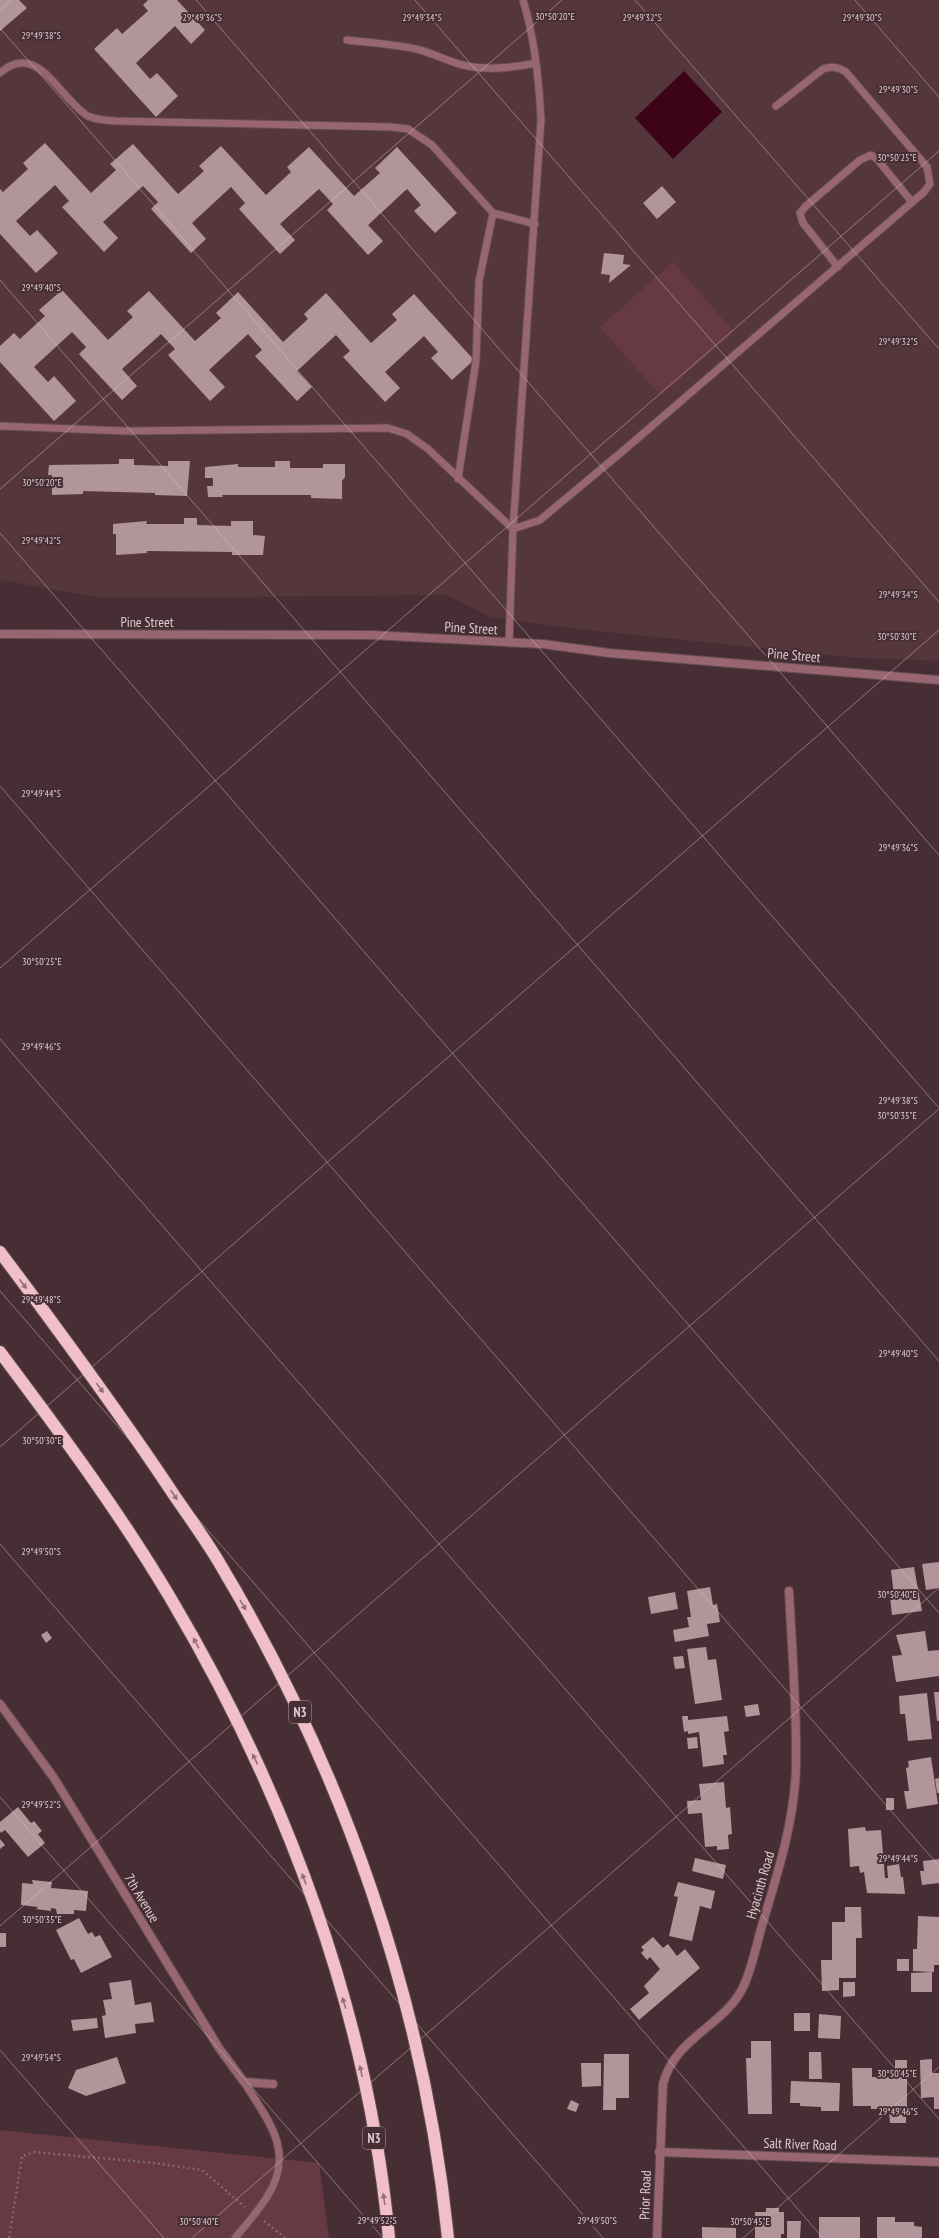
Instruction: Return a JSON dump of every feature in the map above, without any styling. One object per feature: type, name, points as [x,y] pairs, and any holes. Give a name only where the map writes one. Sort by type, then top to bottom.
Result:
[{"type":"highway","name":"N3","points":[[0,1252],[142,1447],[219,1562],[261,1637],[304,1720],[340,1803],[370,1884],[413,2029],[430,2111],[444,2193],[448,2238]]},
{"type":"highway","name":"N3","points":[[0,1352],[105,1496],[170,1598],[219,1684],[263,1776],[288,1835],[318,1915],[355,2040],[372,2126],[389,2238]]},
{"type":"street","name":"Pine Street","points":[[0,634],[371,636],[509,643],[939,680]]},
{"type":"street","name":"Hyacinth Road","points":[[659,2152],[662,2084],[667,2069],[677,2054],[729,2008],[744,1984],[777,1874],[790,1820],[796,1768],[789,1592]]},
{"type":"street","name":"7th Avenue","points":[[0,1704],[54,1778],[215,2041],[244,2082]]},
{"type":"street","points":[[244,2082],[273,2084]]},
{"type":"street","name":"Salt River Road","points":[[659,2152],[939,2162]]},
{"type":"street","name":"Prior Road","points":[[657,2238],[659,2152]]},
{"type":"lane","points":[[509,643],[514,529],[541,120],[536,64],[530,23],[523,0]]},
{"type":"lane","points":[[347,40],[395,45],[425,52],[462,65],[487,68],[517,67],[536,64]]},
{"type":"lane","points":[[0,73],[17,63],[32,63],[46,74],[80,110],[88,116],[97,119],[115,121],[392,127],[408,129],[432,145],[493,213],[535,224]]},
{"type":"lane","points":[[514,529],[540,520],[838,267],[912,202],[930,184],[927,167],[846,72],[839,68],[830,66],[823,69],[776,106]]},
{"type":"lane","points":[[838,267],[803,223],[800,213],[806,206],[860,160],[871,155],[877,159],[912,202]]},
{"type":"lane","points":[[458,479],[476,361],[479,281],[493,213]]},
{"type":"lane","points":[[0,426],[125,432],[388,428],[407,434],[428,449],[458,479],[514,529]]},
{"type":"lane","points":[[235,2238],[267,2197],[278,2174],[281,2162],[279,2149],[272,2131],[244,2082]]},
{"type":"path","points":[[9,2238],[22,2156],[35,2152],[154,2163],[202,2170],[285,2238]]},
{"type":"shaded area","points":[[0,0],[939,0],[939,661],[860,658],[578,629],[491,617],[446,595],[102,598],[0,580]]},
{"type":"shaded area","points":[[684,71],[722,112],[673,159],[635,118]]},
{"type":"shaded area","points":[[673,262],[734,332],[661,396],[600,327]]},
{"type":"shaded area","points":[[0,2130],[319,2163],[329,2238],[0,2238]]},
{"type":"building","points":[[0,0],[19,0],[27,8],[0,31]]},
{"type":"building","points":[[148,0],[177,0],[205,30],[191,44],[175,26],[136,63],[150,79],[157,73],[178,96],[156,117],[94,49],[117,28],[122,34],[148,11],[143,5]]},
{"type":"building","points":[[45,143],[91,193],[116,170],[110,164],[133,144],[178,194],[204,171],[199,166],[221,146],[266,195],[291,172],[287,167],[309,147],[354,196],[380,173],[375,168],[397,147],[457,213],[435,233],[414,211],[421,205],[407,189],[368,225],[383,241],[368,255],[327,210],[333,204],[319,189],[280,224],[295,240],[280,254],[239,209],[245,203],[231,187],[192,223],[206,239],[191,253],[151,209],[158,202],[143,186],[103,222],[118,238],[104,252],[62,207],[69,201],[55,185],[16,221],[30,236],[37,230],[58,253],[36,273],[0,234],[0,189],[3,192],[28,169],[23,163]]},
{"type":"building","points":[[662,186],[676,202],[657,219],[643,203]]},
{"type":"building","points":[[604,253],[624,255],[623,264],[631,265],[609,283],[610,275],[601,274]]},
{"type":"building","points":[[62,290],[108,340],[133,317],[127,311],[149,291],[195,341],[221,318],[216,313],[238,292],[283,342],[308,319],[304,314],[326,293],[371,343],[397,320],[392,314],[414,294],[474,360],[452,380],[431,358],[438,352],[424,336],[385,372],[400,388],[385,402],[343,357],[350,351],[336,335],[297,371],[312,387],[297,401],[255,356],[262,350],[248,334],[209,370],[225,387],[210,401],[168,355],[175,349],[161,334],[122,369],[137,386],[122,400],[79,354],[86,347],[72,332],[34,367],[48,382],[54,376],[76,401],[54,421],[0,362],[0,346],[14,333],[20,339],[45,316],[39,310]]},
{"type":"building","points":[[119,459],[134,459],[134,465],[168,466],[168,461],[190,461],[187,496],[155,495],[155,493],[83,491],[83,494],[52,495],[52,475],[48,475],[49,465],[119,464]]},
{"type":"building","points":[[275,461],[290,461],[290,468],[323,468],[323,464],[345,464],[345,477],[342,481],[342,499],[311,498],[311,495],[222,495],[223,497],[208,497],[207,486],[213,486],[213,478],[205,478],[205,467],[238,464],[238,467],[275,467]]},
{"type":"building","points":[[184,518],[197,518],[197,525],[231,526],[231,521],[253,521],[253,535],[265,536],[263,555],[232,555],[232,552],[147,551],[147,553],[116,555],[116,534],[113,534],[113,524],[147,521],[146,524],[184,524]]},
{"type":"building","points":[[939,1562],[939,1588],[926,1590],[922,1564]]},
{"type":"building","points":[[914,1567],[922,1611],[892,1615],[890,1597],[894,1596],[891,1570]]},
{"type":"building","points":[[710,1587],[713,1605],[717,1604],[720,1622],[707,1624],[709,1636],[675,1642],[673,1630],[689,1627],[687,1617],[691,1617],[687,1591]]},
{"type":"building","points":[[675,1592],[678,1609],[651,1614],[648,1597]]},
{"type":"building","points":[[47,1631],[52,1638],[46,1643],[41,1635]]},
{"type":"building","points":[[925,1631],[928,1651],[939,1650],[939,1676],[896,1682],[892,1656],[902,1655],[896,1635]]},
{"type":"building","points":[[706,1647],[708,1660],[716,1659],[722,1700],[695,1704],[687,1649]]},
{"type":"building","points":[[683,1656],[685,1668],[675,1669],[673,1657]]},
{"type":"building","points":[[934,1692],[939,1692],[939,1721],[937,1721]]},
{"type":"building","points":[[927,1693],[932,1739],[908,1741],[905,1714],[900,1714],[899,1696]]},
{"type":"building","points":[[758,1704],[760,1715],[746,1717],[744,1706]]},
{"type":"building","points":[[682,1716],[688,1716],[688,1720],[727,1716],[729,1731],[724,1732],[727,1755],[723,1755],[724,1764],[703,1767],[699,1732],[688,1734],[688,1731],[684,1732]]},
{"type":"building","points":[[697,1737],[698,1748],[688,1749],[687,1738]]},
{"type":"building","points":[[931,1757],[938,1804],[907,1809],[904,1791],[909,1791],[906,1768],[909,1767],[908,1761]]},
{"type":"building","points":[[939,1778],[939,1793],[937,1793],[935,1779]]},
{"type":"building","points":[[724,1782],[726,1808],[730,1807],[732,1834],[728,1835],[729,1849],[717,1850],[717,1846],[705,1847],[702,1813],[688,1814],[687,1801],[701,1800],[699,1784]]},
{"type":"building","points":[[886,1798],[894,1798],[894,1810],[886,1810]]},
{"type":"building","points":[[18,1807],[31,1823],[34,1821],[42,1831],[38,1834],[45,1843],[28,1857],[5,1830],[1,1833],[0,1831],[0,1822]]},
{"type":"building","points":[[865,1827],[866,1831],[881,1830],[885,1878],[888,1878],[887,1866],[899,1864],[901,1877],[903,1877],[905,1894],[867,1893],[864,1872],[860,1873],[859,1866],[850,1867],[848,1829]]},
{"type":"building","points":[[0,1839],[5,1845],[0,1849]]},
{"type":"building","points":[[695,1858],[726,1865],[723,1879],[692,1871]]},
{"type":"building","points":[[939,1859],[939,1883],[922,1885],[920,1871],[924,1871],[923,1861]]},
{"type":"building","points":[[32,1880],[52,1882],[51,1888],[88,1891],[86,1911],[74,1910],[74,1914],[57,1914],[56,1909],[51,1908],[51,1911],[36,1909],[38,1907],[21,1905],[22,1883],[33,1884]]},
{"type":"building","points":[[678,1882],[715,1891],[711,1909],[700,1906],[692,1941],[669,1936],[678,1897],[674,1896]]},
{"type":"building","points":[[845,1907],[861,1907],[862,1938],[856,1938],[856,1978],[839,1978],[839,1990],[822,1991],[821,1960],[832,1960],[832,1922],[845,1922]]},
{"type":"building","points":[[918,1916],[939,1917],[939,1965],[934,1965],[934,1972],[913,1971],[913,1949],[917,1949]]},
{"type":"building","points":[[79,1918],[88,1934],[92,1932],[95,1937],[100,1935],[112,1957],[81,1973],[74,1959],[71,1960],[56,1930]]},
{"type":"building","points":[[0,1933],[6,1933],[6,1947],[0,1947]]},
{"type":"building","points":[[653,1937],[663,1948],[668,1944],[677,1956],[685,1949],[700,1968],[639,2020],[630,2009],[649,1993],[644,1986],[660,1969],[650,1957],[647,1960],[641,1953],[644,1950],[641,1947]]},
{"type":"building","points":[[897,1959],[909,1959],[909,1971],[897,1971]]},
{"type":"building","points":[[932,1972],[932,1992],[911,1992],[911,1973]]},
{"type":"building","points":[[131,1980],[135,2005],[151,2002],[154,2022],[135,2024],[136,2033],[105,2038],[102,2016],[106,2015],[103,2000],[112,1999],[109,1983]]},
{"type":"building","points":[[843,1982],[855,1982],[855,1996],[843,1997]]},
{"type":"building","points":[[794,2013],[810,2013],[810,2031],[794,2031]]},
{"type":"building","points":[[819,2014],[841,2016],[840,2039],[818,2038]]},
{"type":"building","points":[[97,2018],[98,2028],[73,2031],[71,2020]]},
{"type":"building","points":[[751,2041],[771,2041],[772,2114],[748,2114],[746,2058],[751,2058]]},
{"type":"building","points":[[809,2052],[821,2052],[822,2079],[809,2079]]},
{"type":"building","points":[[604,2054],[629,2054],[629,2098],[616,2098],[616,2110],[603,2110]]},
{"type":"building","points":[[117,2057],[126,2083],[86,2096],[68,2088],[76,2070]]},
{"type":"building","points":[[932,2059],[932,2073],[939,2073],[939,2109],[934,2109],[934,2097],[921,2098],[920,2060]]},
{"type":"building","points":[[895,2060],[907,2060],[907,2073],[895,2073]]},
{"type":"building","points":[[581,2063],[601,2063],[601,2086],[582,2087]]},
{"type":"building","points":[[852,2068],[872,2068],[872,2077],[907,2077],[907,2108],[871,2109],[871,2106],[853,2106]]},
{"type":"building","points":[[791,2081],[840,2083],[839,2111],[821,2111],[821,2107],[800,2106],[800,2103],[790,2103]]},
{"type":"building","points":[[571,2100],[579,2104],[576,2112],[567,2109]]},
{"type":"building","points":[[906,2109],[906,2123],[890,2123],[889,2110]]},
{"type":"building","points":[[766,2208],[779,2208],[779,2212],[784,2212],[784,2234],[781,2234],[781,2238],[755,2238],[755,2212],[766,2212]]},
{"type":"building","points":[[819,2217],[860,2217],[860,2238],[819,2238]]},
{"type":"building","points":[[877,2217],[895,2217],[895,2222],[914,2222],[914,2226],[922,2227],[922,2238],[877,2238]]},
{"type":"building","points":[[787,2221],[801,2221],[800,2238],[787,2238]]},
{"type":"building","points":[[702,2227],[736,2228],[736,2238],[702,2238]]}]
